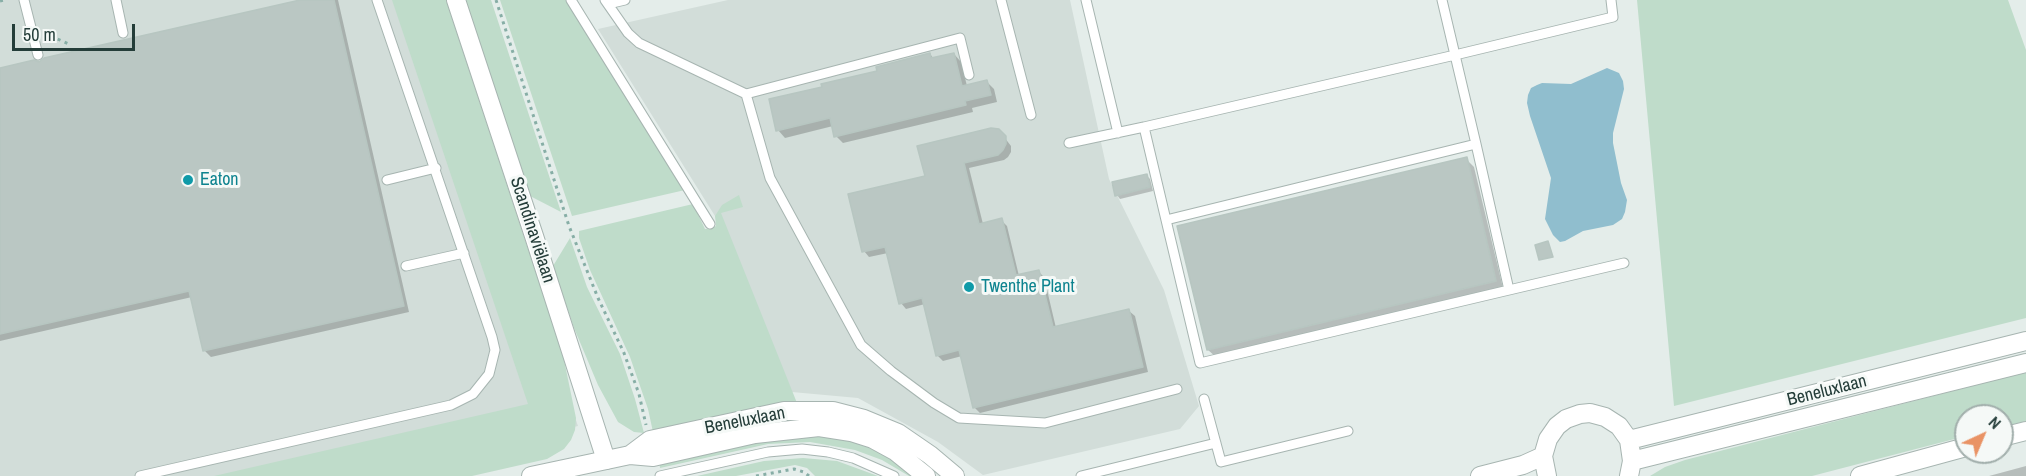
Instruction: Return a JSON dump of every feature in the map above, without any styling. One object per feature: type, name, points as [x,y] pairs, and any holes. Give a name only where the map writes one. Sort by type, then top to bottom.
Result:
[{"type":"street","name":"Scandinaviëlaan","points":[[456,0],[606,460]]},
{"type":"street","name":"Beneluxlaan","points":[[1629,440],[2026,342]]},
{"type":"street","name":"Beneluxlaan","points":[[1630,468],[2026,363]]},
{"type":"street","name":"Beneluxlaan","points":[[630,455],[650,440],[784,411],[832,411],[864,419],[898,433],[955,476]]},
{"type":"street","points":[[1547,476],[1543,456],[1548,439],[1557,426],[1566,419],[1590,413],[1605,417],[1619,426],[1629,440],[1630,468]]},
{"type":"street","name":"Beneluxlaan","points":[[531,476],[630,455],[653,457],[755,434],[819,427],[851,432],[873,439],[895,452],[926,476]]},
{"type":"street","points":[[1860,476],[1954,450]]},
{"type":"street","points":[[1480,476],[1523,465],[1543,456]]},
{"type":"lane","points":[[24,0],[38,55]]},
{"type":"lane","points":[[116,0],[123,33]]},
{"type":"lane","points":[[140,476],[451,405],[473,394],[489,374],[495,350],[492,338],[377,0]]},
{"type":"lane","points":[[571,0],[710,224]]},
{"type":"lane","points":[[625,0],[607,2],[628,33],[639,43],[746,94],[960,38],[969,75]]},
{"type":"lane","points":[[1001,0],[1031,115]]},
{"type":"lane","points":[[1086,0],[1118,133]]},
{"type":"lane","points":[[1442,0],[1509,290]]},
{"type":"lane","points":[[1069,143],[1613,17],[1611,0]]},
{"type":"lane","points":[[746,94],[770,178],[861,345],[934,404],[959,418],[1045,423],[1177,390]]},
{"type":"lane","points":[[1144,127],[1200,363],[1624,263]]},
{"type":"lane","points":[[1166,220],[1476,144]]},
{"type":"lane","points":[[387,180],[435,168]]},
{"type":"lane","points":[[405,266],[464,253]]},
{"type":"lane","points":[[1204,399],[1221,462],[1348,431]]},
{"type":"lane","points":[[1080,476],[1216,443]]},
{"type":"lane","points":[[660,476],[768,452],[802,449],[853,458],[894,476]]},
{"type":"path","points":[[496,0],[569,226],[598,298],[624,353],[635,383],[650,440]]},
{"type":"path","points":[[32,28],[69,44]]},
{"type":"path","points":[[756,476],[795,469],[809,476]]},
{"type":"shaded area","points":[[0,0],[432,0],[578,426],[373,476],[0,476]]},
{"type":"shaded area","points":[[728,0],[1070,0],[1109,179],[1164,290],[1199,406],[1180,429],[983,475],[938,442],[858,398],[792,392],[720,224],[598,29]]},
{"type":"green space","points":[[392,0],[446,0],[563,355],[576,418],[575,430],[564,449],[547,459],[472,476],[214,476],[528,404]]},
{"type":"green space","points":[[465,0],[491,0],[561,212],[530,196]]},
{"type":"green space","points":[[500,0],[568,0],[685,190],[572,216]]},
{"type":"green space","points":[[1637,0],[2008,0],[2026,50],[2026,318],[1674,406]]},
{"type":"green space","points":[[739,195],[743,207],[721,213],[797,403],[653,432],[648,409],[630,357],[590,270],[579,238],[579,231],[693,204],[705,229],[710,229],[716,226],[715,216],[722,205]]},
{"type":"green space","points":[[570,238],[587,287],[620,354],[644,433],[634,432],[618,422],[598,385],[574,328],[553,266]]},
{"type":"green space","points":[[2026,372],[2026,421],[2014,424],[2014,404],[1954,404],[1954,439],[1812,476],[1650,476],[1665,467]]},
{"type":"green space","points":[[796,431],[862,441],[921,476],[909,476],[882,460],[855,450],[810,442],[768,444],[660,468],[659,459]]},
{"type":"green space","points":[[803,458],[837,461],[878,476],[815,476],[807,468],[795,465],[736,476],[697,476],[764,461]]},
{"type":"water","points":[[1607,68],[1619,73],[1624,89],[1613,133],[1613,143],[1627,200],[1625,212],[1622,219],[1613,225],[1583,231],[1560,242],[1553,235],[1545,219],[1551,178],[1530,116],[1528,95],[1531,88],[1542,83],[1571,84]]},
{"type":"building","name":"Eaton","points":[[300,0],[334,0],[404,306],[203,351],[189,291],[0,334],[0,68],[34,60],[39,62],[44,58]]},
{"type":"building","points":[[930,53],[931,58],[954,53],[962,86],[987,80],[991,95],[965,101],[966,105],[834,137],[830,118],[776,131],[769,99],[822,87],[821,84],[877,71],[876,67]]},
{"type":"building","name":"Twenthe Plant","points":[[991,128],[999,129],[1006,136],[1003,150],[998,155],[964,163],[979,224],[1002,218],[1016,275],[1039,270],[1053,327],[1129,309],[1143,367],[973,408],[959,350],[936,356],[922,298],[899,304],[885,247],[862,252],[848,194],[925,176],[917,146]]},
{"type":"building","points":[[1467,157],[1496,281],[1207,350],[1177,226]]},
{"type":"building","points":[[1147,174],[1150,187],[1115,196],[1112,182]]},
{"type":"building","points":[[1548,241],[1553,257],[1539,260],[1535,245]]},
{"type":"place","name":"Eaton","points":[[188,180]]},
{"type":"place","name":"Twenthe Plant","points":[[969,287]]}]
